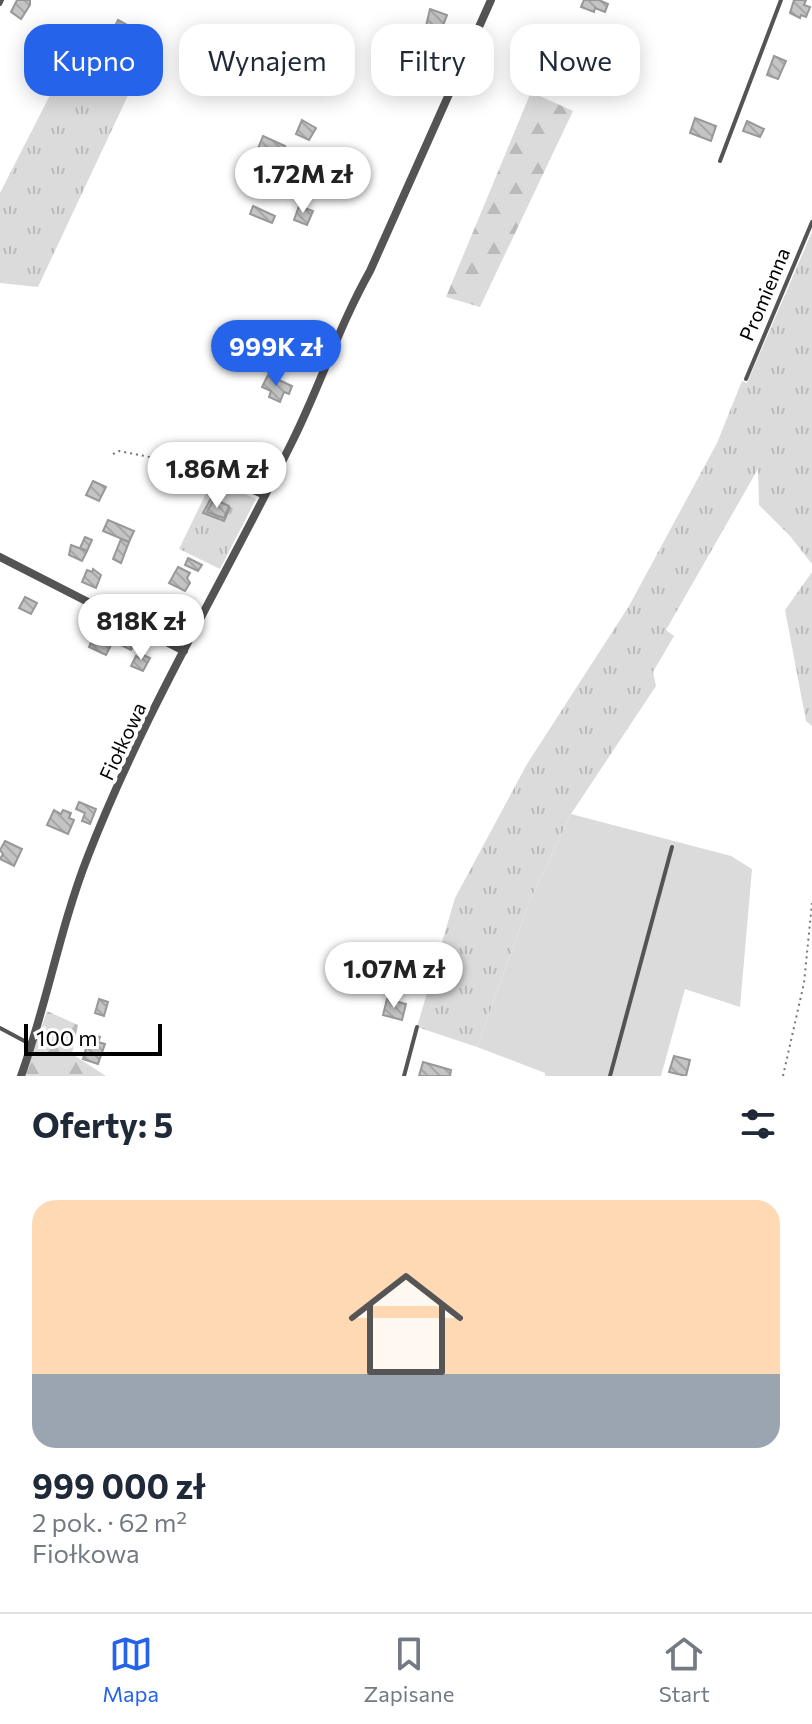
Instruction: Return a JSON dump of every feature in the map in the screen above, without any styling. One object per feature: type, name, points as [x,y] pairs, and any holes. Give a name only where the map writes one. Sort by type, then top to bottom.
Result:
[{"type":"street","name":"Fiołkowa","points":[[21,1076],[87,859],[184,651],[320,383],[353,302],[370,271],[491,0]]},
{"type":"street","points":[[0,557],[184,651]]},
{"type":"lane","points":[[720,161],[781,0]]},
{"type":"lane","name":"Promienna","points":[[746,379],[812,222]]},
{"type":"lane","points":[[171,461],[216,475],[264,497]]},
{"type":"lane","points":[[610,1076],[672,847]]},
{"type":"lane","points":[[404,1076],[417,1027]]},
{"type":"lane","points":[[0,1028],[32,1045]]},
{"type":"path","points":[[113,454],[119,451],[171,461]]},
{"type":"path","points":[[783,1076],[804,983],[812,903]]},
{"type":"green space","points":[[50,96],[128,96],[38,287],[0,283],[0,193]]},
{"type":"green space","points":[[529,96],[540,96],[573,111],[480,307],[446,297]]},
{"type":"green space","points":[[812,232],[812,564],[759,505],[758,469],[666,630],[674,636],[653,672],[656,686],[571,814],[529,903],[477,1047],[417,1027],[455,898],[527,764],[629,606],[717,443],[742,381],[747,383]]},
{"type":"green space","points":[[213,479],[256,499],[220,569],[179,549]]},
{"type":"green space","points":[[812,572],[812,726],[806,721],[785,610]]},
{"type":"green space","points":[[571,814],[731,856],[752,869],[740,1007],[685,989],[661,1076],[545,1076],[545,1073],[477,1047],[529,903]]},
{"type":"green space","points":[[47,1011],[78,1025],[72,1054],[106,1076],[25,1076]]},
{"type":"building","points":[[17,0],[30,0],[21,19],[11,12]]},
{"type":"building","points":[[584,0],[599,0],[608,4],[605,12],[595,8],[594,12],[581,7]]},
{"type":"building","points":[[794,0],[806,0],[804,5],[810,7],[806,17],[801,15],[800,18],[790,13]]},
{"type":"building","points":[[430,9],[447,15],[444,24],[426,24]]},
{"type":"building","points":[[774,56],[786,61],[778,79],[767,75]]},
{"type":"building","points":[[695,118],[716,126],[711,141],[690,133]]},
{"type":"building","points":[[302,120],[316,128],[309,140],[296,134]]},
{"type":"building","points":[[747,121],[764,129],[760,137],[743,131]]},
{"type":"building","points":[[263,136],[285,146],[275,166],[299,176],[294,191],[284,187],[280,196],[253,183],[265,155],[257,151]]},
{"type":"building","points":[[253,206],[275,216],[272,223],[250,214]]},
{"type":"building","points":[[299,206],[313,211],[307,225],[294,220]]},
{"type":"building","points":[[268,375],[292,386],[289,394],[284,392],[280,402],[269,397],[271,391],[262,387]]},
{"type":"building","points":[[93,481],[106,487],[99,501],[86,495]]},
{"type":"building","points":[[211,498],[230,508],[224,521],[203,513]]},
{"type":"building","points":[[214,499],[229,506],[224,518],[207,512]]},
{"type":"building","points":[[108,520],[134,531],[129,542],[103,531]]},
{"type":"building","points":[[85,537],[92,540],[87,551],[80,548]]},
{"type":"building","points":[[121,539],[129,542],[121,563],[113,559]]},
{"type":"building","points":[[71,545],[87,551],[82,561],[69,555]]},
{"type":"building","points":[[188,558],[202,565],[198,571],[185,565]]},
{"type":"building","points":[[178,567],[190,573],[187,578],[190,583],[185,591],[169,583]]},
{"type":"building","points":[[93,569],[101,575],[96,588],[82,582],[87,570],[92,572]]},
{"type":"building","points":[[25,597],[37,603],[31,614],[19,608]]},
{"type":"building","points":[[95,634],[111,645],[106,655],[89,647]]},
{"type":"building","points":[[123,637],[135,642],[131,650],[119,644]]},
{"type":"building","points":[[141,654],[150,658],[143,671],[131,666],[136,656],[139,658]]},
{"type":"building","points":[[79,802],[96,809],[90,824],[82,821],[85,813],[76,809]]},
{"type":"building","points":[[54,810],[61,814],[63,810],[71,813],[69,818],[74,820],[68,834],[47,825]]},
{"type":"building","points":[[5,841],[22,849],[14,866],[0,859],[3,854],[0,850]]},
{"type":"building","points":[[99,999],[108,1002],[104,1016],[95,1013]]},
{"type":"building","points":[[387,999],[406,1004],[402,1020],[383,1015]]},
{"type":"building","points":[[90,1034],[100,1037],[98,1042],[105,1044],[98,1064],[83,1059]]},
{"type":"building","points":[[674,1056],[690,1060],[686,1076],[669,1072]]},
{"type":"building","points":[[423,1062],[451,1070],[450,1076],[419,1076]]}]
